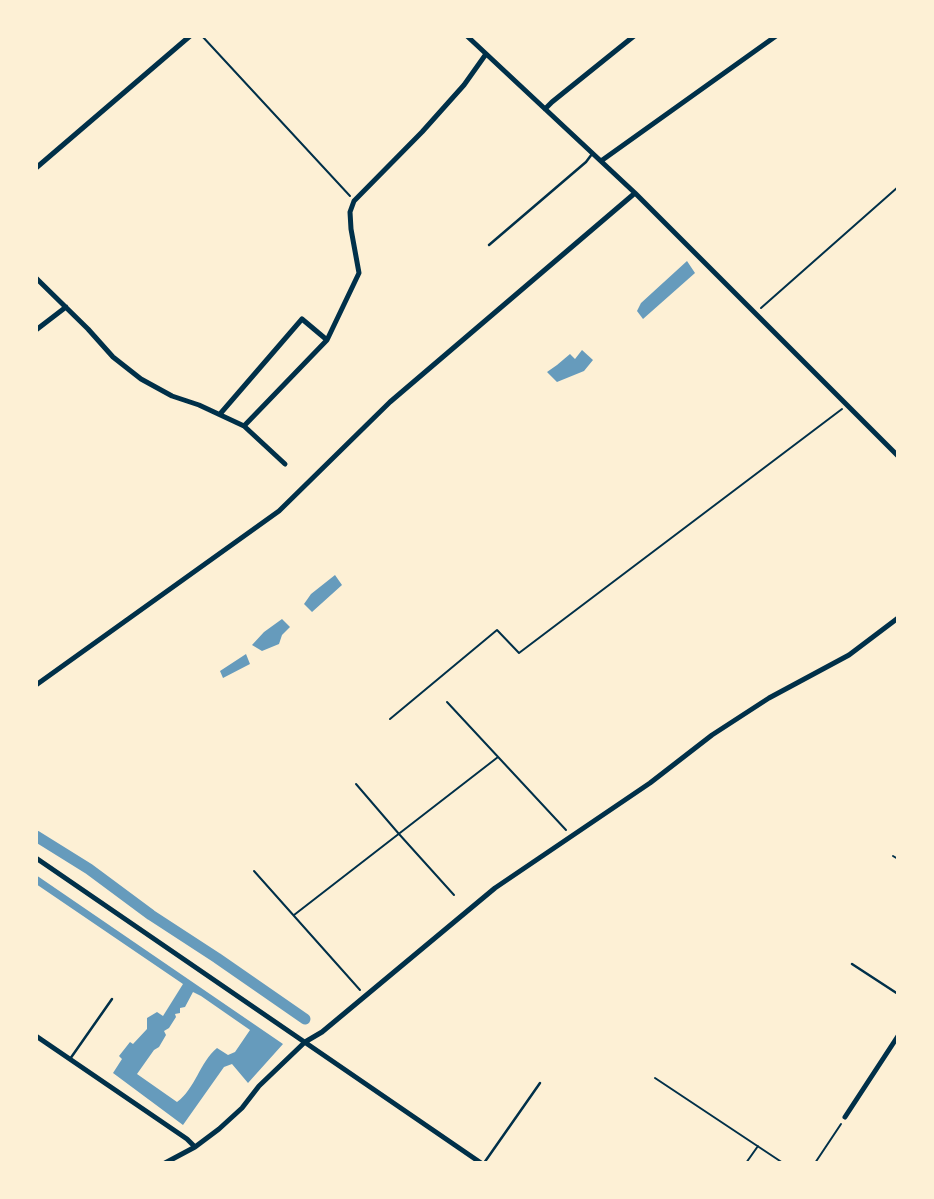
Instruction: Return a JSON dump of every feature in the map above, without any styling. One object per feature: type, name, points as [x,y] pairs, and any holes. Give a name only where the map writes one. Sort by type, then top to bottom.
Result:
[{"type":"street","points":[[36,168],[190,36]]},
{"type":"street","points":[[467,36],[635,193],[898,456]]},
{"type":"street","points":[[545,109],[634,36]]},
{"type":"street","points":[[601,161],[776,36]]},
{"type":"street","points":[[244,426],[327,340],[359,273],[351,229],[350,212],[354,201],[422,132],[464,85],[486,54]]},
{"type":"street","points":[[36,685],[279,512],[390,402],[635,193]]},
{"type":"street","points":[[36,278],[113,357],[141,379],[172,396],[199,405],[244,426],[286,464]]},
{"type":"street","points":[[36,330],[66,307]]},
{"type":"street","points":[[220,414],[302,319],[327,340]]},
{"type":"street","points":[[166,1163],[195,1148],[219,1129],[306,1042],[322,1032],[495,888],[650,783],[712,735],[769,698],[848,654],[898,618]]},
{"type":"street","points":[[36,858],[482,1163]]},
{"type":"street","points":[[36,1036],[187,1139],[195,1148]]},
{"type":"street","points":[[845,1117],[898,1036]]},
{"type":"lane","points":[[489,245],[586,162],[593,153]]},
{"type":"lane","points":[[852,964],[898,994]]},
{"type":"lane","points":[[70,1059],[112,999]]},
{"type":"lane","points":[[482,1163],[540,1083]]},
{"type":"path","points":[[202,36],[354,201]]},
{"type":"path","points":[[756,313],[898,187]]},
{"type":"path","points":[[390,718],[497,630],[518,653],[848,404]]},
{"type":"path","points":[[447,702],[571,836]]},
{"type":"path","points":[[294,916],[498,757]]},
{"type":"path","points":[[356,784],[454,895]]},
{"type":"path","points":[[893,856],[898,859]]},
{"type":"path","points":[[254,871],[365,996]]},
{"type":"path","points":[[655,1078],[782,1163]]},
{"type":"path","points":[[815,1163],[845,1117]]},
{"type":"path","points":[[746,1163],[758,1146]]},
{"type":"water","points":[[687,261],[695,273],[643,319],[637,311],[641,303]]},
{"type":"water","points":[[582,350],[593,360],[584,371],[557,382],[547,372],[570,354],[575,359]]},
{"type":"water","points":[[335,575],[342,585],[312,612],[304,604],[311,594]]},
{"type":"water","points":[[282,619],[290,627],[282,635],[279,644],[262,651],[252,645],[264,632]]},
{"type":"water","points":[[246,654],[250,664],[223,678],[220,671]]},
{"type":"water","points":[[36,875],[283,1044],[248,1083],[232,1064],[224,1067],[183,1125],[113,1073],[122,1059],[119,1056],[130,1042],[133,1044],[147,1029],[147,1018],[157,1012],[163,1016],[183,984],[36,884]],"holes":[[[193,992],[250,1030],[235,1052],[228,1055],[217,1048],[206,1061],[183,1097],[177,1102],[137,1074],[154,1050],[159,1047],[166,1035],[164,1031],[169,1028],[176,1017],[175,1014],[180,1013],[180,1008],[185,1007]]]},
{"type":"waterway","points":[[36,836],[89,869],[151,915],[305,1019]]}]
